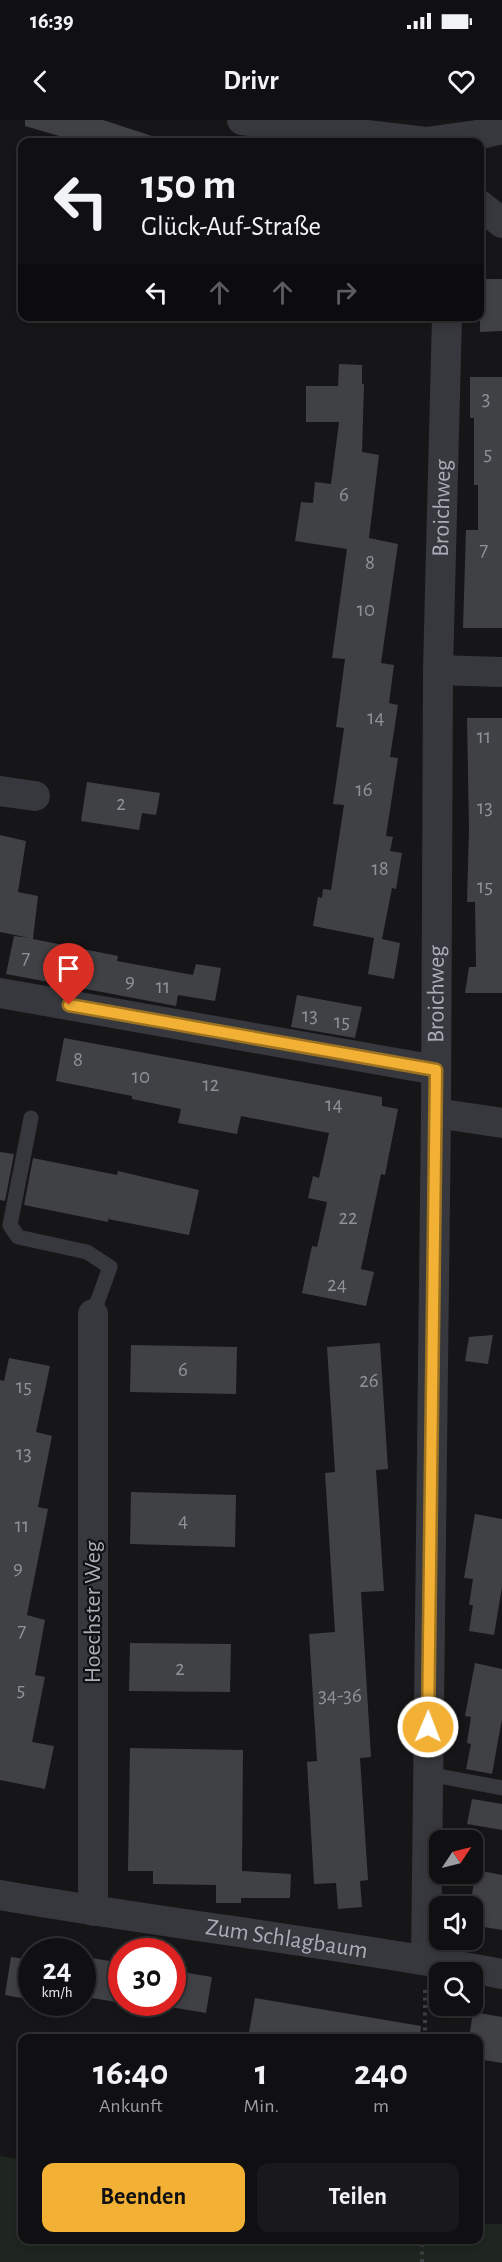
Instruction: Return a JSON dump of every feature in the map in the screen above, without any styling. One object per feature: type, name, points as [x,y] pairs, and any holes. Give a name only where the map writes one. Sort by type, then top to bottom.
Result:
[{"type":"street","points":[[242,120],[393,138]]},
{"type":"street","points":[[455,138],[502,129]]},
{"type":"street","points":[[484,209],[502,224]]},
{"type":"street","name":"Broichweg","points":[[426,1960],[436,1113],[438,670],[447,321]]},
{"type":"street","points":[[438,670],[502,672]]},
{"type":"street","points":[[0,791],[35,796]]},
{"type":"street","points":[[0,993],[436,1070]]},
{"type":"street","points":[[436,1113],[502,1123]]},
{"type":"street","name":"Hoechster Weg","points":[[93,1314],[93,1911]]},
{"type":"street","name":"Zum Schlagbaum","points":[[0,1895],[426,1960],[502,1974]]},
{"type":"lane","points":[[31,1118],[10,1225],[18,1237],[87,1252],[110,1267],[93,1314]]},
{"type":"lane","points":[[428,1774],[502,1788]]},
{"type":"path","points":[[425,2034],[426,1960]]},
{"type":"path","points":[[422,2244],[422,2262]]},
{"type":"shaded area","points":[[0,2156],[18,2159],[18,2244],[483,2244],[483,2224],[502,2224],[502,2262],[0,2262]]},
{"type":"building","points":[[25,120],[103,120],[158,138],[66,138],[25,126]]},
{"type":"building","points":[[484,279],[502,279],[502,331],[480,332],[480,321],[484,321]]},
{"type":"building","points":[[339,364],[362,365],[362,384],[364,384],[362,452],[379,455],[369,538],[398,544],[381,663],[394,665],[389,703],[398,705],[390,757],[398,758],[386,836],[393,837],[390,851],[402,853],[396,889],[392,888],[382,939],[400,943],[394,979],[368,974],[374,938],[313,926],[318,897],[322,898],[323,889],[331,890],[344,805],[333,804],[344,728],[336,727],[345,659],[332,658],[347,549],[295,541],[301,502],[313,503],[315,482],[331,484],[339,422],[306,422],[306,386],[338,386]]},
{"type":"building","points":[[470,377],[502,377],[502,628],[463,628],[466,530],[478,530],[478,485],[474,485],[474,418],[470,418]]},
{"type":"building","points":[[467,718],[502,718],[502,993],[465,993],[469,967],[476,967],[475,902],[467,902],[469,829]]},
{"type":"building","points":[[87,782],[160,793],[156,815],[142,813],[139,830],[81,821]]},
{"type":"building","points":[[0,835],[26,841],[18,892],[38,896],[33,939],[118,956],[117,961],[193,975],[196,964],[221,968],[215,1001],[178,995],[176,1006],[6,974],[14,936],[30,938],[0,932]]},
{"type":"building","points":[[297,995],[362,1007],[355,1038],[291,1027]]},
{"type":"building","points":[[64,1038],[382,1097],[382,1106],[398,1109],[385,1175],[381,1174],[361,1269],[374,1272],[366,1306],[302,1293],[312,1246],[317,1247],[327,1202],[308,1198],[313,1176],[319,1178],[329,1133],[241,1116],[237,1134],[178,1123],[181,1109],[132,1099],[132,1096],[56,1081]]},
{"type":"building","points":[[0,1152],[14,1154],[5,1201],[0,1200]]},
{"type":"building","points":[[33,1158],[117,1175],[118,1171],[199,1190],[189,1235],[24,1205]]},
{"type":"building","points":[[493,1335],[488,1364],[465,1361],[469,1337]]},
{"type":"building","points":[[380,1343],[388,1469],[376,1470],[384,1591],[361,1592],[371,1757],[360,1758],[368,1880],[360,1881],[362,1907],[338,1909],[336,1883],[314,1884],[307,1762],[317,1761],[309,1634],[335,1632],[325,1473],[335,1472],[327,1347]]},
{"type":"building","points":[[131,1345],[237,1347],[236,1394],[130,1392]]},
{"type":"building","points":[[9,1358],[50,1366],[36,1432],[52,1436],[38,1507],[48,1509],[27,1615],[45,1620],[35,1675],[45,1677],[32,1742],[54,1746],[45,1789],[0,1780],[0,1380],[4,1381]]},
{"type":"building","points":[[131,1492],[236,1495],[235,1547],[130,1544]]},
{"type":"building","points":[[475,1514],[502,1519],[502,1587],[494,1635],[469,1631],[473,1605],[469,1605],[473,1579],[464,1578]]},
{"type":"building","points":[[130,1643],[231,1644],[230,1692],[129,1691]]},
{"type":"building","points":[[475,1663],[502,1669],[502,1719],[492,1774],[466,1769],[471,1744],[467,1743],[471,1717],[465,1716]]},
{"type":"building","points":[[130,1748],[243,1750],[242,1871],[291,1874],[290,1898],[241,1898],[241,1903],[216,1903],[216,1885],[153,1884],[153,1871],[128,1871]]},
{"type":"building","points":[[472,1799],[502,1804],[502,1830],[467,1824]]},
{"type":"building","points":[[483,1871],[502,1875],[502,1930],[483,1927],[483,1896],[472,1896],[474,1884],[483,1884]]},
{"type":"building","points":[[11,1957],[18,1958],[18,1997],[5,1995]]},
{"type":"building","points":[[96,1959],[108,1961],[108,2001],[96,1999]]},
{"type":"building","points":[[186,1973],[212,1977],[206,2013],[186,2010]]},
{"type":"building","points":[[255,1998],[421,2026],[420,2034],[249,2034]]},
{"type":"building","points":[[483,2014],[502,2017],[502,2063],[483,2060],[483,2034],[470,2034],[472,2016],[483,2016]]},
{"type":"route","points":[[69,1005],[436,1070],[428,1727]]}]
